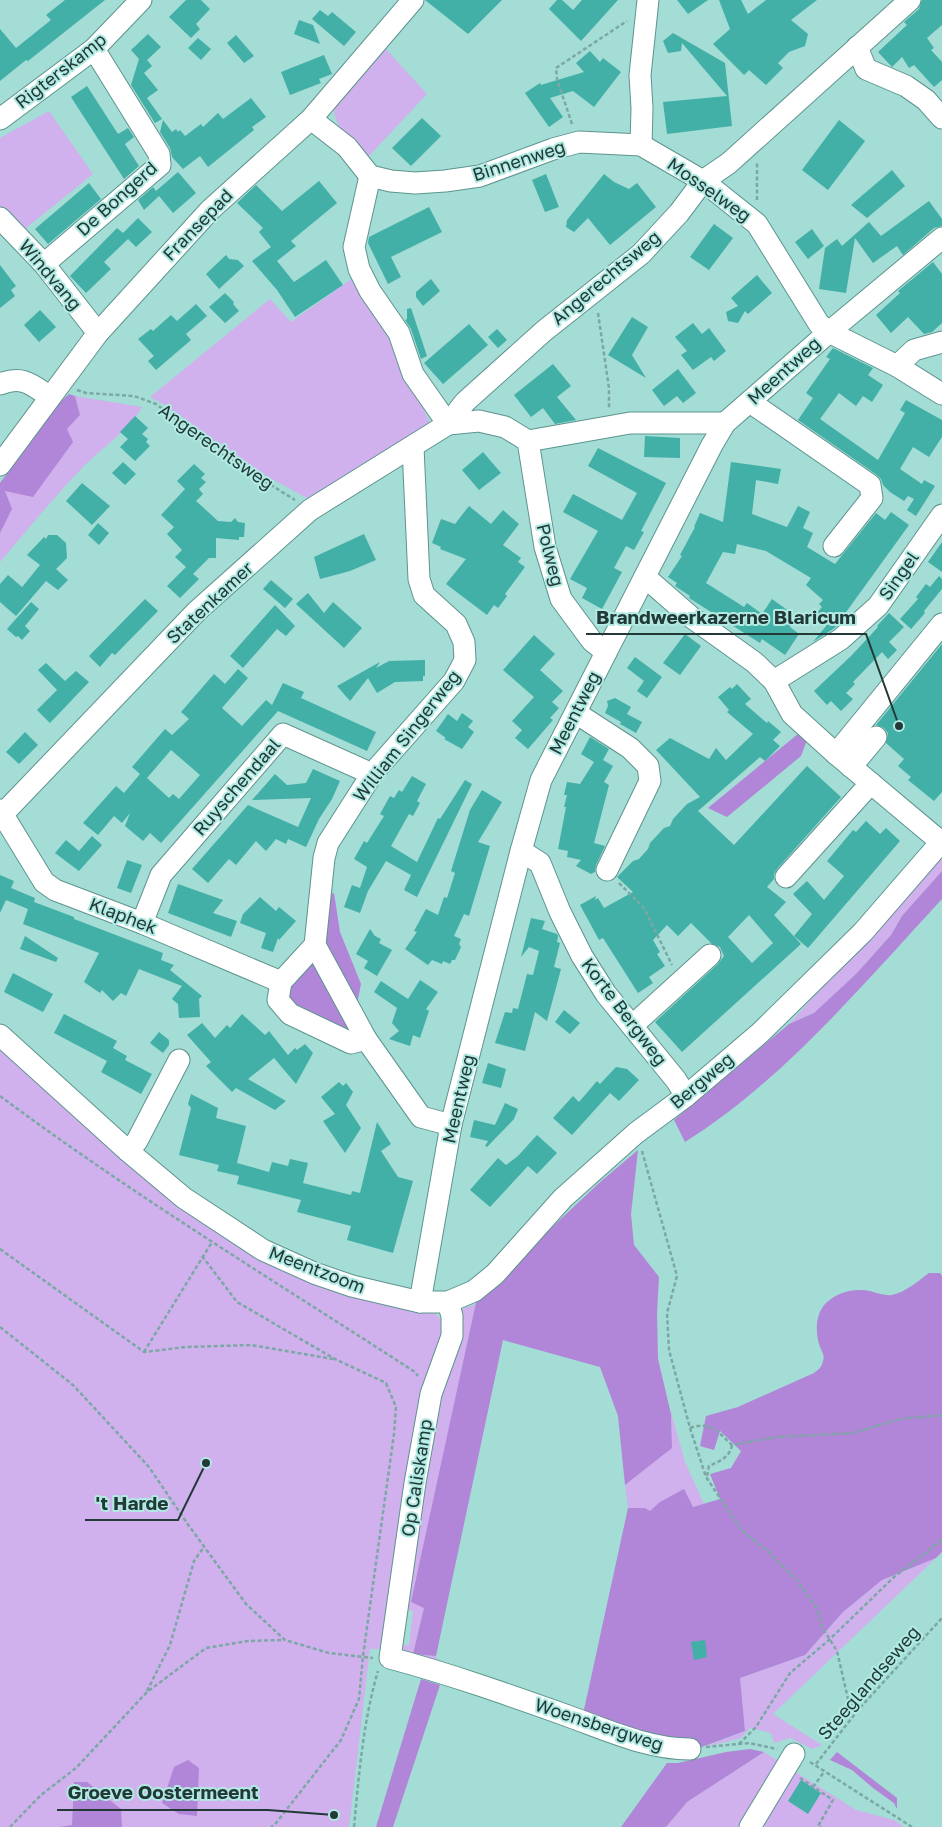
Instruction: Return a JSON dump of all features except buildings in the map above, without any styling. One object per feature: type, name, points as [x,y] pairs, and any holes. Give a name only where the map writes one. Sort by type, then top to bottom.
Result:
[{"type":"street","name":"Rigterskamp","points":[[0,119],[94,49],[141,0]]},
{"type":"street","name":"Fransepad","points":[[0,465],[98,333],[210,210],[311,119],[413,0]]},
{"type":"street","points":[[641,145],[642,108],[640,75],[648,0]]},
{"type":"street","name":"Angerechtsweg","points":[[448,424],[464,402],[544,331],[641,254],[679,213],[702,182],[729,163],[910,0]]},
{"type":"street","points":[[857,46],[866,69]]},
{"type":"street","name":"De Bongerd","points":[[44,264],[160,165],[159,154],[94,49]]},
{"type":"street","points":[[830,72],[866,69],[906,86],[926,100],[942,118]]},
{"type":"street","points":[[311,119],[347,147],[370,176],[354,247],[359,269],[370,291],[399,333],[413,374],[448,424],[479,421],[505,427],[528,441],[630,423],[725,423]]},
{"type":"street","name":"Binnenweg","points":[[370,176],[391,181],[415,183],[445,182],[480,176],[553,149],[579,142],[641,145]]},
{"type":"street","name":"Mosselweg","points":[[641,145],[702,182],[757,224],[819,324],[829,332],[896,366],[942,394]]},
{"type":"street","name":"Windvang","points":[[0,218],[44,264],[98,333]]},
{"type":"street","name":"Meentweg","points":[[420,1302],[451,1126],[541,780],[712,444],[725,423],[829,332],[942,238]]},
{"type":"street","points":[[896,366],[914,350],[942,342]]},
{"type":"street","points":[[0,384],[15,380],[26,381],[55,390]]},
{"type":"street","points":[[750,402],[870,485],[872,498],[834,546]]},
{"type":"street","name":"Statenkamer","points":[[1,814],[197,611],[310,510],[448,424]]},
{"type":"street","name":"Polweg","points":[[528,441],[545,547],[561,599],[592,641],[606,652]]},
{"type":"street","name":"William Singerweg","points":[[315,945],[324,858],[328,843],[372,774],[454,681],[465,660],[464,642],[456,624],[424,595],[419,579],[413,447]]},
{"type":"street","name":"Singel","points":[[774,681],[841,639],[878,606],[942,514]]},
{"type":"street","points":[[645,578],[691,617],[754,662],[774,681],[792,714],[843,760],[942,842]]},
{"type":"street","points":[[843,760],[942,624]]},
{"type":"street","points":[[576,713],[630,748],[648,766],[650,781],[607,870]]},
{"type":"street","name":"Ruyschendaal","points":[[142,922],[161,875],[283,734],[372,774]]},
{"type":"street","points":[[843,760],[876,737]]},
{"type":"street","points":[[786,877],[870,783]]},
{"type":"street","name":"Klaphek","points":[[1,814],[44,882],[55,890],[142,922],[281,982]]},
{"type":"street","name":"Bergweg","points":[[448,1302],[474,1291],[495,1274],[563,1198],[636,1133],[686,1096],[760,1033],[863,932],[942,842]]},
{"type":"street","name":"Korte Bergweg","points":[[521,851],[540,863],[560,912],[582,956],[606,994],[676,1080],[686,1096]]},
{"type":"street","points":[[366,1039],[351,1043],[290,1014],[278,1000],[281,982],[315,945],[366,1039],[421,1117],[451,1126]]},
{"type":"street","points":[[632,1026],[710,955]]},
{"type":"street","name":"Meentzoom","points":[[0,1035],[128,1151],[184,1198],[263,1250],[314,1273],[352,1286],[420,1302],[448,1302]]},
{"type":"street","points":[[128,1151],[137,1141],[179,1060]]},
{"type":"street","name":"Op Caliskamp","points":[[384,1664],[431,1394],[452,1336],[452,1316],[448,1302]]},
{"type":"street","name":"Woensbergweg","points":[[384,1664],[462,1679],[634,1739],[673,1749],[690,1749]]},
{"type":"street","points":[[750,1827],[794,1754]]},
{"type":"path","name":"Binnenweg","points":[[579,142],[557,79],[556,68],[634,16]]},
{"type":"path","points":[[757,137],[757,224]]},
{"type":"path","points":[[594,291],[608,388],[610,426]]},
{"type":"path","name":"Angerechtsweg","points":[[55,390],[134,396],[156,404],[220,453],[310,510]]},
{"type":"path","points":[[607,870],[614,883],[620,883],[644,908],[680,982]]},
{"type":"path","points":[[0,1096],[95,1164],[212,1242],[415,1372],[431,1394]]},
{"type":"path","points":[[636,1133],[677,1276],[667,1313],[669,1350],[690,1428],[706,1477],[742,1531],[768,1552],[798,1582],[817,1609],[822,1627],[837,1651],[848,1699],[858,1710]]},
{"type":"path","points":[[144,1352],[202,1256],[224,1224]]},
{"type":"path","points":[[0,1249],[144,1352],[186,1347],[251,1345],[335,1359]]},
{"type":"path","points":[[202,1256],[237,1302],[335,1359],[386,1384],[396,1407],[359,1699],[341,1740],[271,1827]]},
{"type":"path","points":[[0,1327],[73,1384],[149,1467],[246,1604],[285,1640]]},
{"type":"path","points":[[732,1445],[777,1438],[853,1433],[900,1419],[942,1415]]},
{"type":"path","points":[[690,1428],[699,1425],[713,1427],[732,1445]]},
{"type":"path","points":[[706,1477],[709,1466],[723,1459],[731,1452],[732,1445]]},
{"type":"path","points":[[739,1744],[756,1727],[790,1673],[829,1640],[894,1577],[942,1540]]},
{"type":"path","points":[[147,1692],[170,1644],[194,1562],[204,1547]]},
{"type":"path","name":"Steeglandseweg","points":[[816,1764],[858,1710],[942,1618]]},
{"type":"path","points":[[10,1827],[41,1795],[76,1768],[147,1692],[206,1648],[248,1641],[285,1640],[329,1653],[363,1656]]},
{"type":"path","points":[[354,1827],[360,1765],[369,1704],[384,1664]]},
{"type":"path","points":[[690,1749],[749,1743],[794,1754],[816,1764],[912,1827]]},
{"type":"path","points":[[813,1786],[825,1771]]},
{"type":"path","points":[[800,1778],[833,1800],[818,1826],[821,1827]]},
{"type":"shaded area","points":[[386,49],[427,94],[367,158],[342,129],[335,117],[334,111],[348,89]]},
{"type":"shaded area","points":[[49,111],[93,174],[21,232],[0,210],[0,138]]},
{"type":"shaded area","points":[[356,276],[389,334],[402,376],[422,406],[430,423],[313,499],[307,498],[243,462],[223,449],[179,414],[150,397],[270,299],[291,322]]},
{"type":"shaded area","points":[[69,394],[75,396],[80,415],[67,429],[73,442],[33,497],[5,491],[12,509],[0,533],[0,483],[57,405]]},
{"type":"shaded area","points":[[75,396],[142,407],[124,430],[72,478],[0,562],[0,533],[11,509],[5,491],[80,415]]},
{"type":"shaded area","points":[[798,734],[807,740],[801,756],[727,817],[708,808]]},
{"type":"shaded area","points":[[942,854],[942,871],[902,916],[891,935],[857,973],[814,1013],[789,1024]]},
{"type":"shaded area","points":[[942,871],[942,899],[852,997],[756,1090],[685,1142],[674,1120],[789,1024],[814,1013],[857,973],[891,935],[902,916]]},
{"type":"shaded area","points":[[334,893],[340,932],[361,984],[356,1009],[317,940],[320,898]]},
{"type":"shaded area","points":[[312,962],[322,965],[356,1032],[291,1007],[276,982]]},
{"type":"shaded area","points":[[0,1038],[226,1233],[432,1310],[441,1320],[444,1328],[382,1649],[370,1649],[349,1827],[0,1827]]},
{"type":"shaded area","points":[[638,1150],[631,1214],[634,1245],[659,1277],[657,1313],[658,1359],[671,1414],[672,1448],[625,1485],[618,1416],[600,1367],[503,1340],[436,1656],[413,1654],[424,1608],[411,1602],[477,1298],[599,1183]]},
{"type":"shaded area","points":[[929,1273],[940,1273],[942,1276],[942,1552],[936,1558],[882,1580],[843,1612],[805,1655],[740,1678],[745,1731],[691,1751],[582,1719],[628,1508],[645,1508],[650,1511],[660,1502],[684,1489],[693,1507],[720,1499],[710,1474],[731,1468],[741,1451],[720,1431],[714,1450],[700,1446],[706,1416],[738,1407],[814,1373],[822,1365],[824,1357],[817,1336],[818,1318],[822,1307],[831,1299],[846,1292],[858,1290],[884,1295],[897,1294]]},
{"type":"shaded area","points":[[476,1304],[424,1608],[413,1654],[436,1656],[439,1667],[403,1655],[398,1645],[409,1645],[413,1611],[403,1609],[438,1399],[462,1309]]},
{"type":"shaded area","points":[[671,1412],[685,1462],[704,1504],[693,1507],[660,1502],[650,1511],[645,1508],[628,1508],[625,1485],[672,1448]]},
{"type":"shaded area","points":[[936,1558],[773,1714],[822,1745],[812,1749],[790,1738],[774,1743],[771,1733],[750,1728],[741,1738],[702,1748],[745,1731],[740,1678],[805,1655],[843,1612],[882,1580]]},
{"type":"shaded area","points":[[421,1679],[440,1685],[393,1827],[376,1827]]},
{"type":"shaded area","points":[[750,1749],[764,1752],[687,1802],[666,1827],[621,1827],[667,1763],[678,1763],[726,1752]]},
{"type":"shaded area","points":[[764,1752],[856,1810],[894,1820],[904,1827],[666,1827],[687,1802]]},
{"type":"shaded area","points":[[837,1752],[897,1798],[897,1809],[894,1803],[852,1770],[830,1760]]},
{"type":"shaded area","points":[[188,1760],[199,1768],[197,1816],[179,1814],[162,1803],[174,1767]]},
{"type":"shaded area","points":[[74,1782],[87,1782],[121,1809],[122,1827],[59,1827],[72,1825]]},
{"type":"place","name":"Brandweerkazerne Blaricum","points":[[899,726]]},
{"type":"place","name":"'t Harde","points":[[206,1463]]},
{"type":"place","name":"Groeve Oostermeent","points":[[334,1815]]}]
